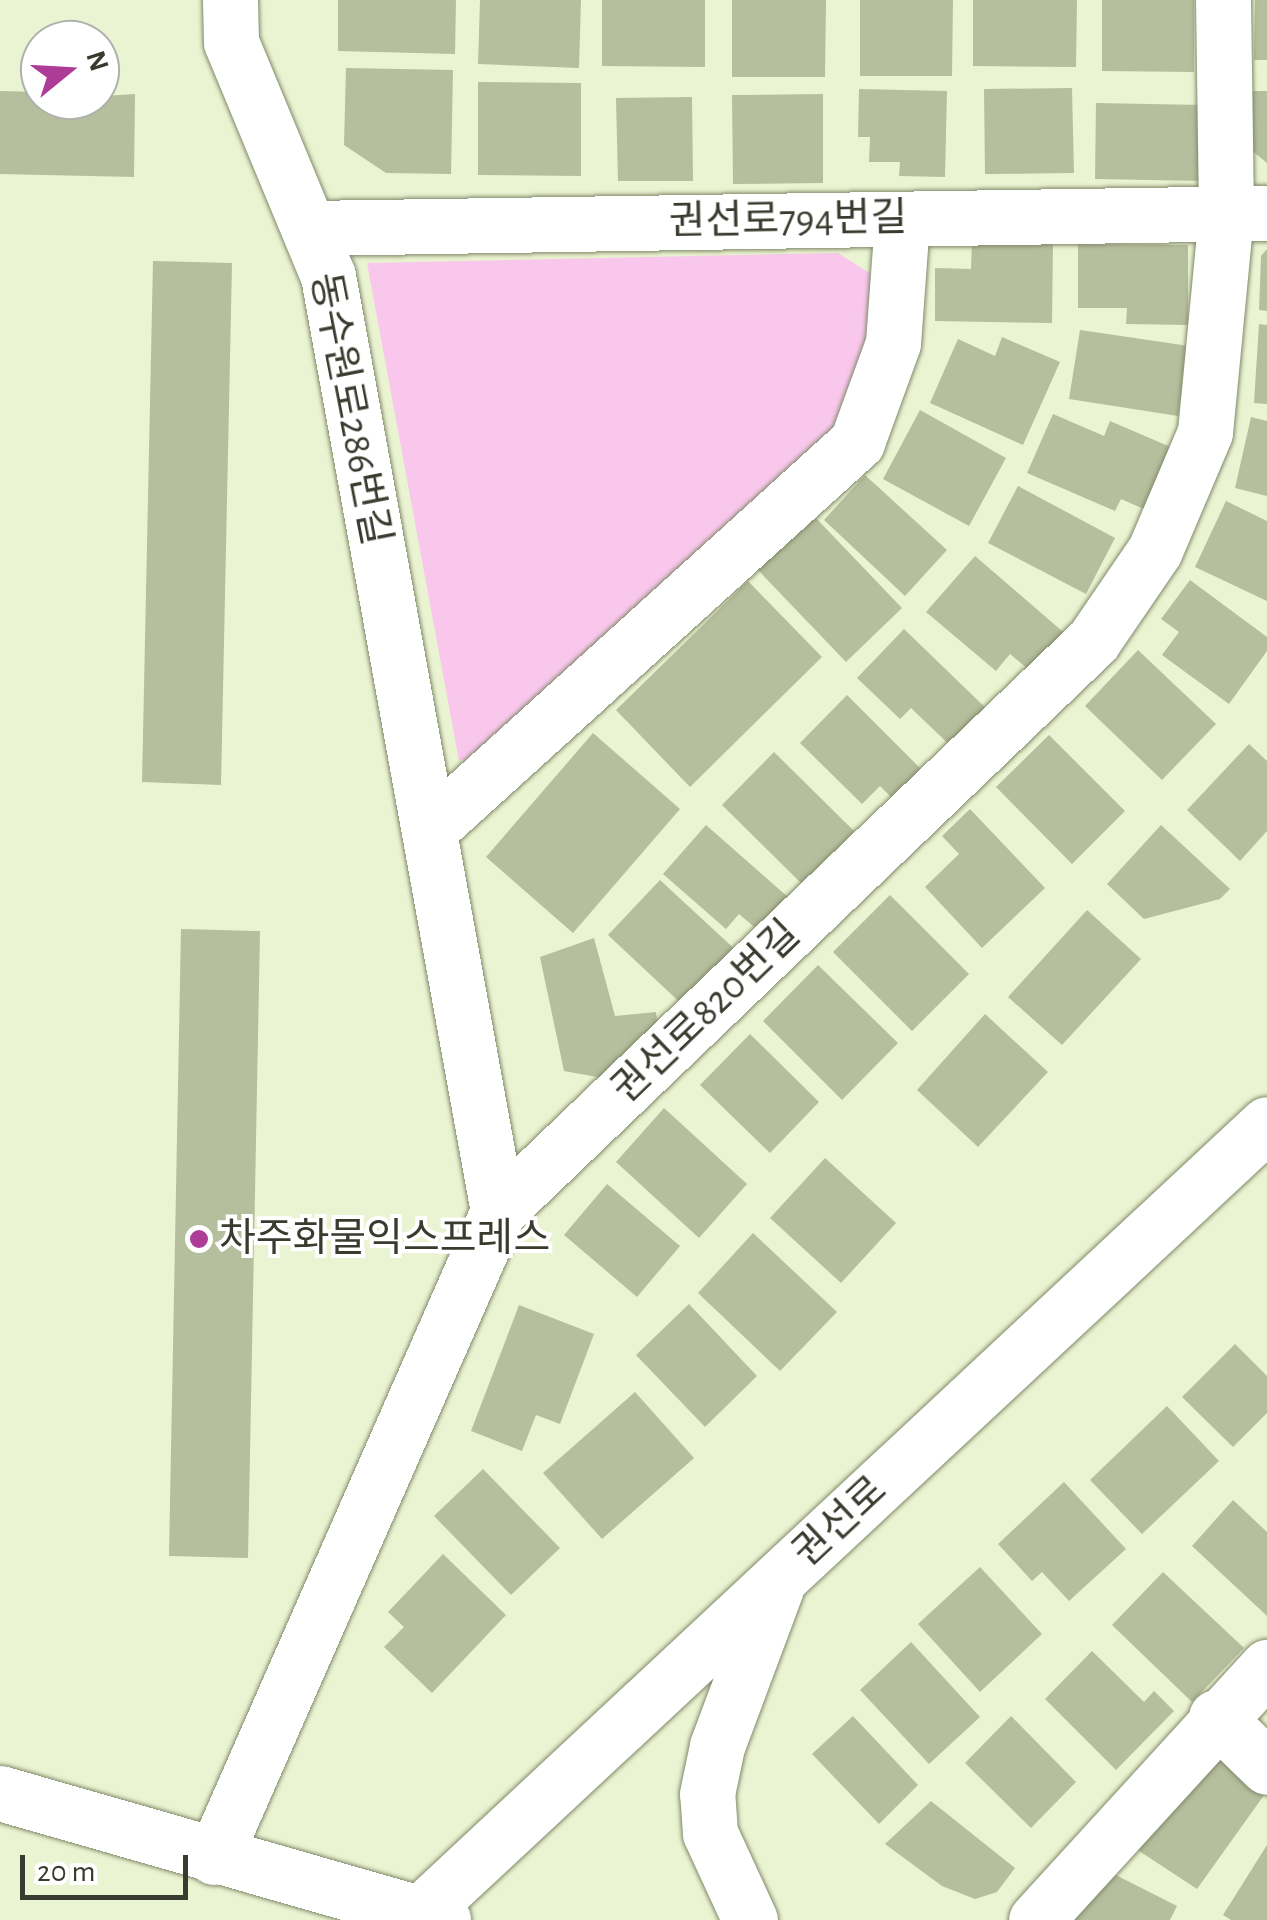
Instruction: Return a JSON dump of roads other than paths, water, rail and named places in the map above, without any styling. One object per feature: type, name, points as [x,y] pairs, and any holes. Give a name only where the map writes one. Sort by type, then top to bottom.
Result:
[{"type":"street","name":"동수원로286번길","points":[[230,0],[230,42],[328,276],[498,1212]]},
{"type":"street","points":[[1224,0],[1246,213]]},
{"type":"street","name":"권선로794번길","points":[[309,228],[1246,213]]},
{"type":"street","name":"권선로820번길","points":[[214,1857],[498,1212],[1093,641],[1155,550],[1205,432],[1246,213]]},
{"type":"street","points":[[429,830],[857,442],[893,343],[902,218]]},
{"type":"street","name":"권선로","points":[[426,1917],[780,1578],[1267,1124]]},
{"type":"street","points":[[750,1920],[710,1833],[707,1794],[717,1746],[780,1578]]},
{"type":"street","points":[[1036,1920],[1216,1717],[1267,1668]]},
{"type":"street","points":[[1216,1717],[1267,1767]]},
{"type":"street","points":[[0,1792],[426,1917]]},
{"type":"place","name":"차주화물익스프레스","points":[[199,1239]]}]
